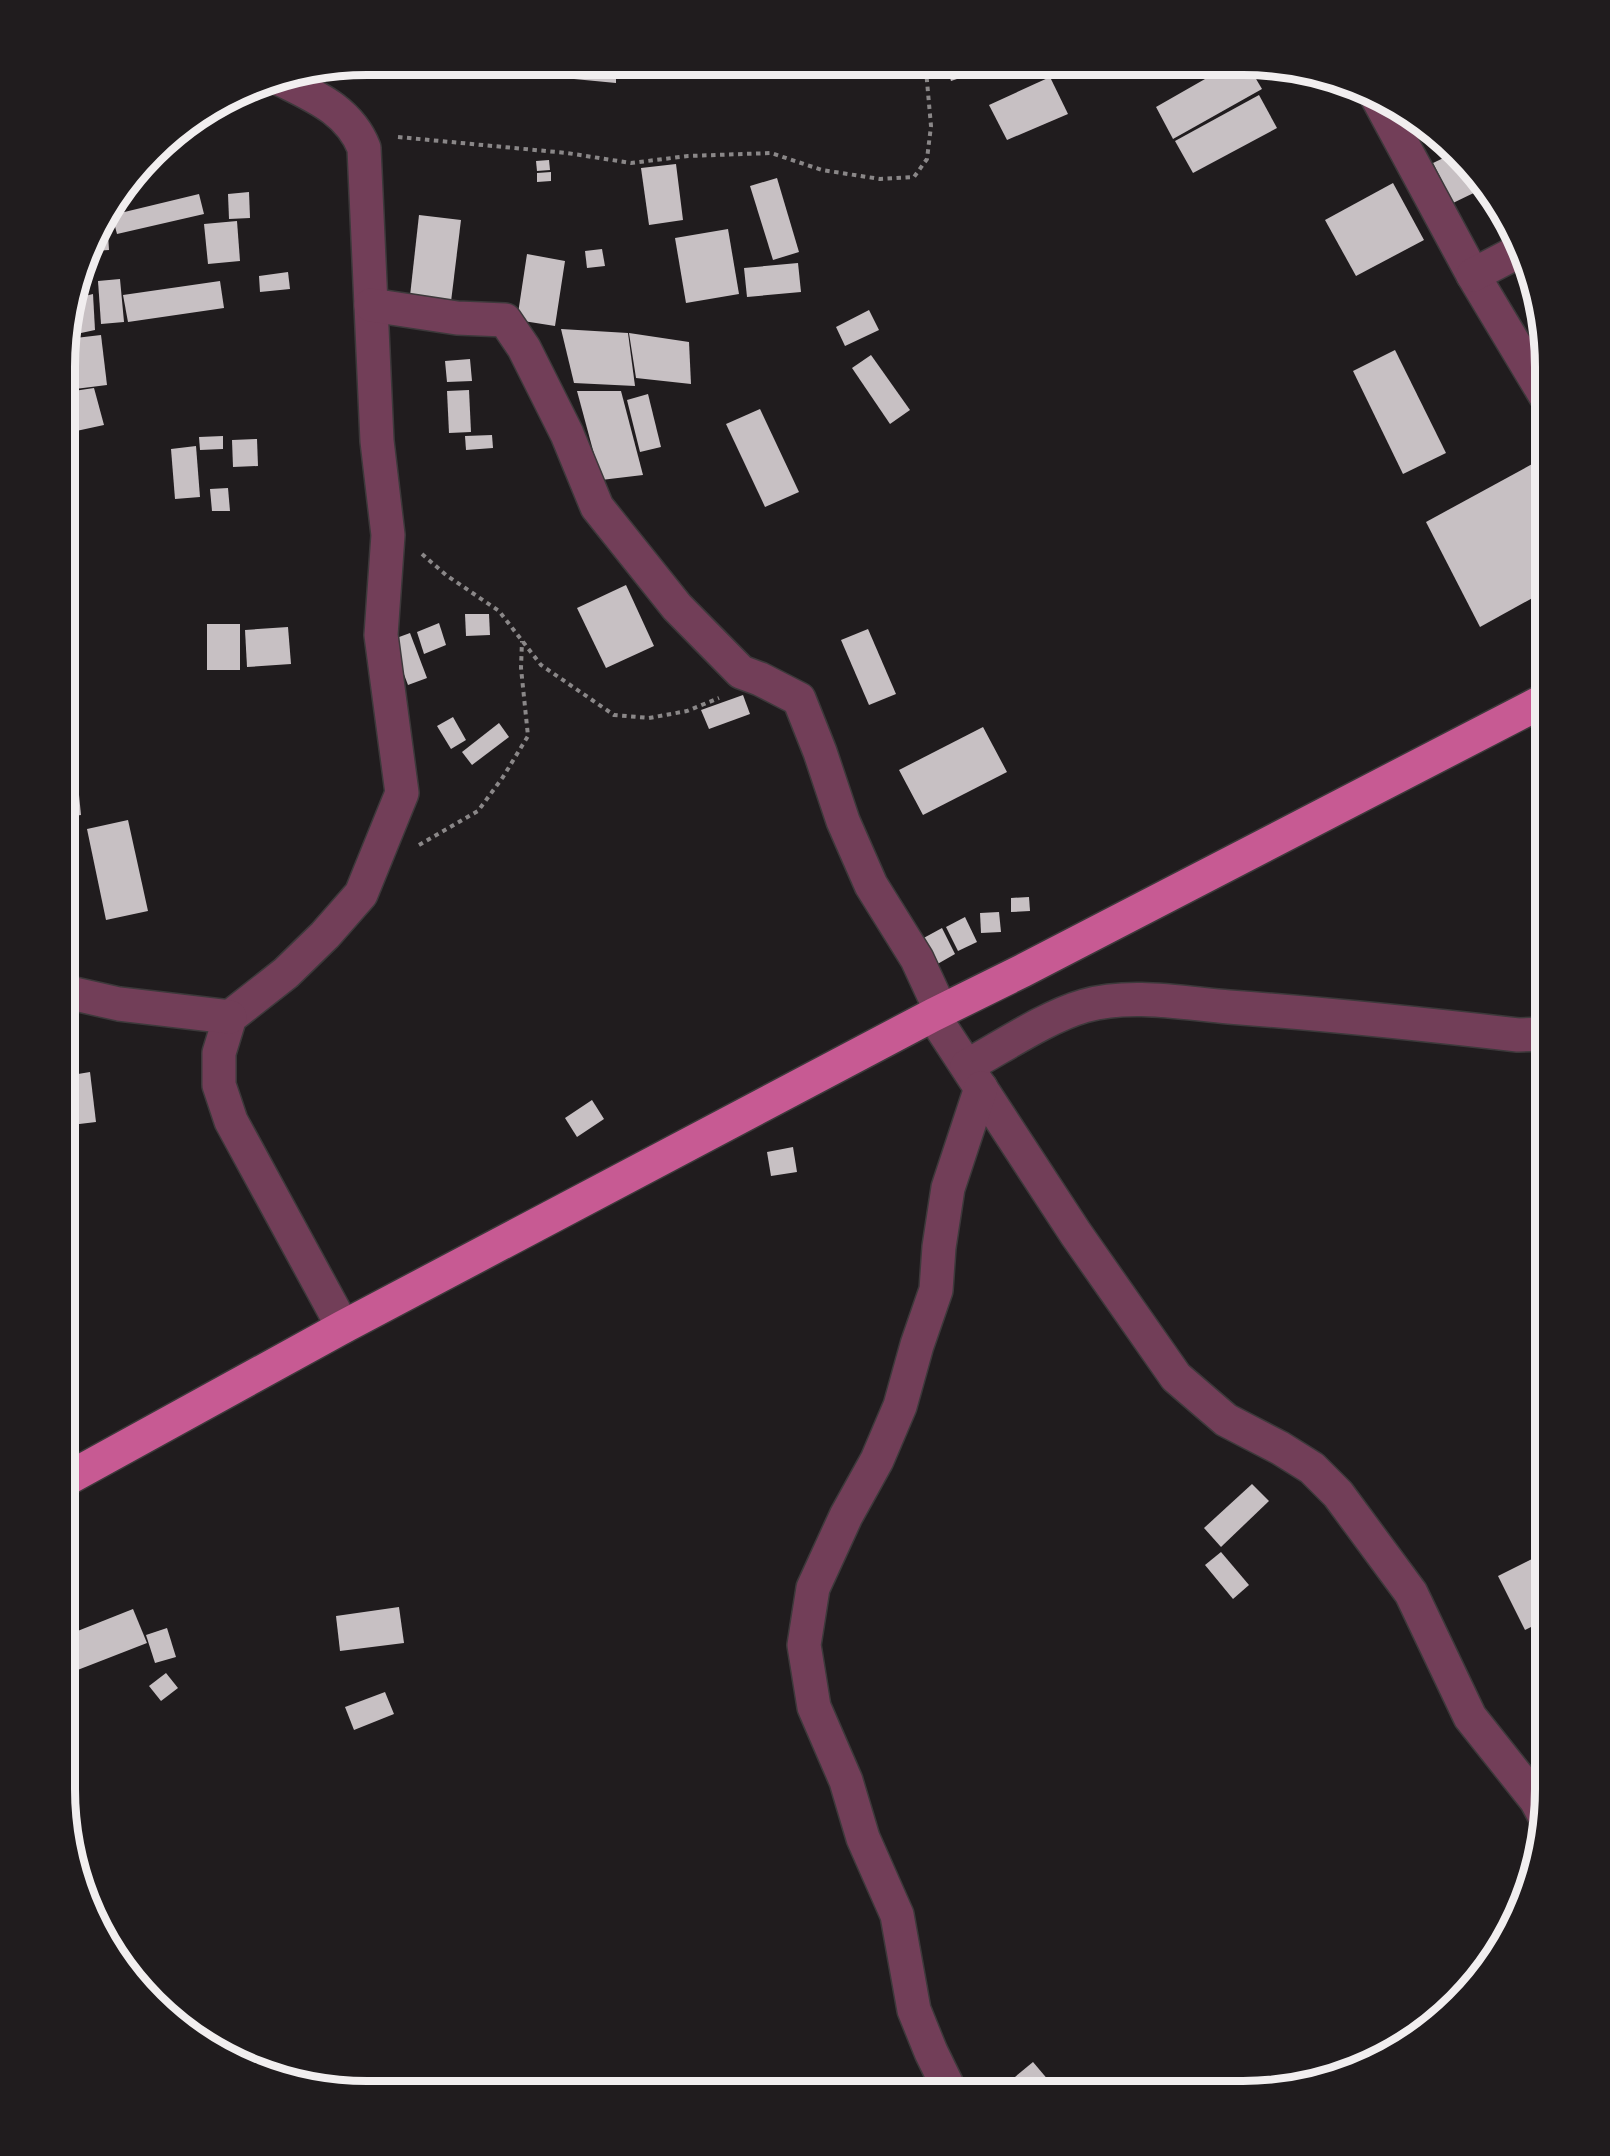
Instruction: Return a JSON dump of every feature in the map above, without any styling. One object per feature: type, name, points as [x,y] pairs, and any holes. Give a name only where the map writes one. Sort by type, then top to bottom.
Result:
[{"type":"main road","points":[[75,1474],[343,1327],[937,1013],[1535,705]]},
{"type":"street","points":[[292,85],[322,100],[344,116],[358,134],[364,148],[377,441],[388,535],[381,635],[402,793],[361,894],[325,935],[286,973],[230,1017],[219,1053],[219,1084],[231,1121],[343,1327]]},
{"type":"street","points":[[1385,112],[1473,275],[1535,378]]},
{"type":"street","points":[[1473,275],[1513,254]]},
{"type":"street","points":[[371,305],[457,318],[506,320],[524,348],[567,434],[597,507],[677,608],[741,672],[799,699],[843,820],[871,885],[917,959],[937,1013],[974,1077],[1076,1234],[1176,1377],[1226,1420],[1280,1448],[1312,1468],[1338,1494],[1411,1593],[1470,1717],[1535,1798]]},
{"type":"street","points":[[75,995],[119,1004],[230,1017]]},
{"type":"street","points":[[946,2081],[914,2010],[897,1915],[863,1838],[846,1780],[814,1707],[804,1645],[813,1588],[846,1516],[877,1461],[900,1406],[917,1345],[936,1290],[939,1247],[948,1188],[974,1077],[1051,1020],[1084,1006],[1110,1002],[1171,1002],[1518,1035],[1535,1034]]},
{"type":"path","points":[[358,134],[567,153],[631,163],[688,156],[771,153],[822,170],[880,178],[914,177],[927,159],[931,126],[926,75]]},
{"type":"path","points":[[388,535],[414,547],[446,575],[499,611],[541,665],[614,715],[650,718],[687,711],[760,679]]},
{"type":"path","points":[[375,859],[420,845],[478,811],[502,777],[528,736],[521,668],[522,640]]},
{"type":"building","points":[[553,75],[616,75],[616,83],[553,77]]},
{"type":"building","points":[[949,75],[969,75],[951,81]]},
{"type":"building","points":[[1212,75],[1254,76],[1262,89],[1173,139],[1156,107]]},
{"type":"building","points":[[1050,77],[1068,114],[1007,140],[989,105]]},
{"type":"building","points":[[1259,95],[1277,128],[1193,173],[1175,141]]},
{"type":"building","points":[[1445,157],[1477,192],[1453,203],[1433,163]]},
{"type":"building","points":[[549,160],[550,170],[537,171],[536,161]]},
{"type":"building","points":[[676,164],[683,220],[649,225],[641,168]]},
{"type":"building","points":[[551,172],[551,181],[537,182],[537,173]]},
{"type":"building","points":[[777,178],[799,252],[773,260],[750,186]]},
{"type":"building","points":[[1393,183],[1424,240],[1356,276],[1325,220]]},
{"type":"building","points":[[249,192],[250,218],[229,219],[228,194]]},
{"type":"building","points":[[199,194],[204,214],[117,234],[114,222],[119,213]]},
{"type":"building","points":[[419,215],[461,220],[450,310],[409,305]]},
{"type":"building","points":[[237,221],[240,261],[208,264],[204,224]]},
{"type":"building","points":[[728,229],[739,294],[686,303],[675,238]]},
{"type":"building","points":[[108,233],[109,250],[99,251]]},
{"type":"building","points":[[602,249],[605,266],[587,268],[585,251]]},
{"type":"building","points":[[527,254],[565,261],[555,326],[517,320]]},
{"type":"building","points":[[798,263],[801,292],[747,297],[744,268]]},
{"type":"building","points":[[288,272],[290,289],[260,292],[259,276]]},
{"type":"building","points":[[120,279],[124,322],[101,324],[98,281]]},
{"type":"building","points":[[220,281],[224,308],[128,322],[123,295]]},
{"type":"building","points":[[93,294],[95,330],[77,334],[77,329],[84,296]]},
{"type":"building","points":[[869,310],[879,330],[845,346],[836,327]]},
{"type":"building","points":[[561,329],[628,333],[635,386],[574,383]]},
{"type":"building","points":[[629,333],[689,342],[691,384],[636,378]]},
{"type":"building","points":[[101,335],[107,385],[75,389],[77,338]]},
{"type":"building","points":[[1395,350],[1446,453],[1403,474],[1353,371]]},
{"type":"building","points":[[871,355],[910,410],[890,424],[852,368]]},
{"type":"building","points":[[470,359],[472,381],[447,382],[445,361]]},
{"type":"building","points":[[94,388],[104,425],[75,431],[75,391]]},
{"type":"building","points":[[469,390],[471,432],[449,433],[447,391]]},
{"type":"building","points":[[577,391],[621,391],[643,475],[601,480]]},
{"type":"building","points":[[648,394],[661,447],[640,452],[627,400]]},
{"type":"building","points":[[760,409],[799,492],[765,507],[726,424]]},
{"type":"building","points":[[492,435],[493,448],[466,450],[465,436]]},
{"type":"building","points":[[223,436],[223,449],[200,450],[199,437]]},
{"type":"building","points":[[257,439],[258,466],[233,467],[232,440]]},
{"type":"building","points":[[196,446],[200,497],[175,499],[171,449]]},
{"type":"building","points":[[1535,462],[1535,597],[1480,627],[1426,522]]},
{"type":"building","points":[[228,488],[230,511],[212,511],[210,489]]},
{"type":"building","points":[[626,585],[654,646],[606,668],[577,608]]},
{"type":"building","points":[[465,614],[489,614],[490,635],[466,636]]},
{"type":"building","points":[[439,623],[446,645],[424,654],[417,632]]},
{"type":"building","points":[[207,624],[240,624],[240,670],[207,670]]},
{"type":"building","points":[[288,627],[291,664],[247,667],[245,630]]},
{"type":"building","points":[[868,629],[896,694],[869,705],[841,640]]},
{"type":"building","points":[[410,633],[427,678],[408,685],[391,640]]},
{"type":"building","points":[[743,695],[750,714],[709,729],[701,710]]},
{"type":"building","points":[[453,717],[466,740],[451,749],[437,726]]},
{"type":"building","points":[[499,723],[509,737],[472,765],[462,752]]},
{"type":"building","points":[[983,727],[1007,772],[923,815],[899,770]]},
{"type":"building","points":[[79,795],[81,815],[75,816],[75,796]]},
{"type":"building","points":[[128,820],[148,911],[106,920],[87,829]]},
{"type":"building","points":[[1029,897],[1030,911],[1011,912],[1011,898]]},
{"type":"building","points":[[999,912],[1001,932],[981,933],[980,913]]},
{"type":"building","points":[[965,917],[977,942],[958,951],[946,927]]},
{"type":"building","points":[[942,928],[955,954],[934,966],[920,940]]},
{"type":"building","points":[[90,1072],[96,1122],[75,1125],[75,1074]]},
{"type":"building","points":[[592,1100],[604,1119],[577,1137],[565,1118]]},
{"type":"building","points":[[793,1147],[797,1172],[771,1176],[767,1152]]},
{"type":"building","points":[[1252,1484],[1269,1501],[1221,1547],[1204,1528]]},
{"type":"building","points":[[1221,1552],[1249,1585],[1233,1599],[1205,1565]]},
{"type":"building","points":[[1534,1558],[1535,1625],[1525,1630],[1498,1576]]},
{"type":"building","points":[[399,1607],[404,1643],[340,1651],[336,1616]]},
{"type":"building","points":[[133,1609],[147,1643],[75,1671],[75,1632]]},
{"type":"building","points":[[167,1628],[176,1657],[155,1663],[146,1635]]},
{"type":"building","points":[[166,1673],[178,1688],[161,1701],[149,1686]]},
{"type":"building","points":[[385,1692],[394,1714],[354,1730],[345,1707]]},
{"type":"building","points":[[1033,2062],[1049,2081],[1010,2081]]}]
